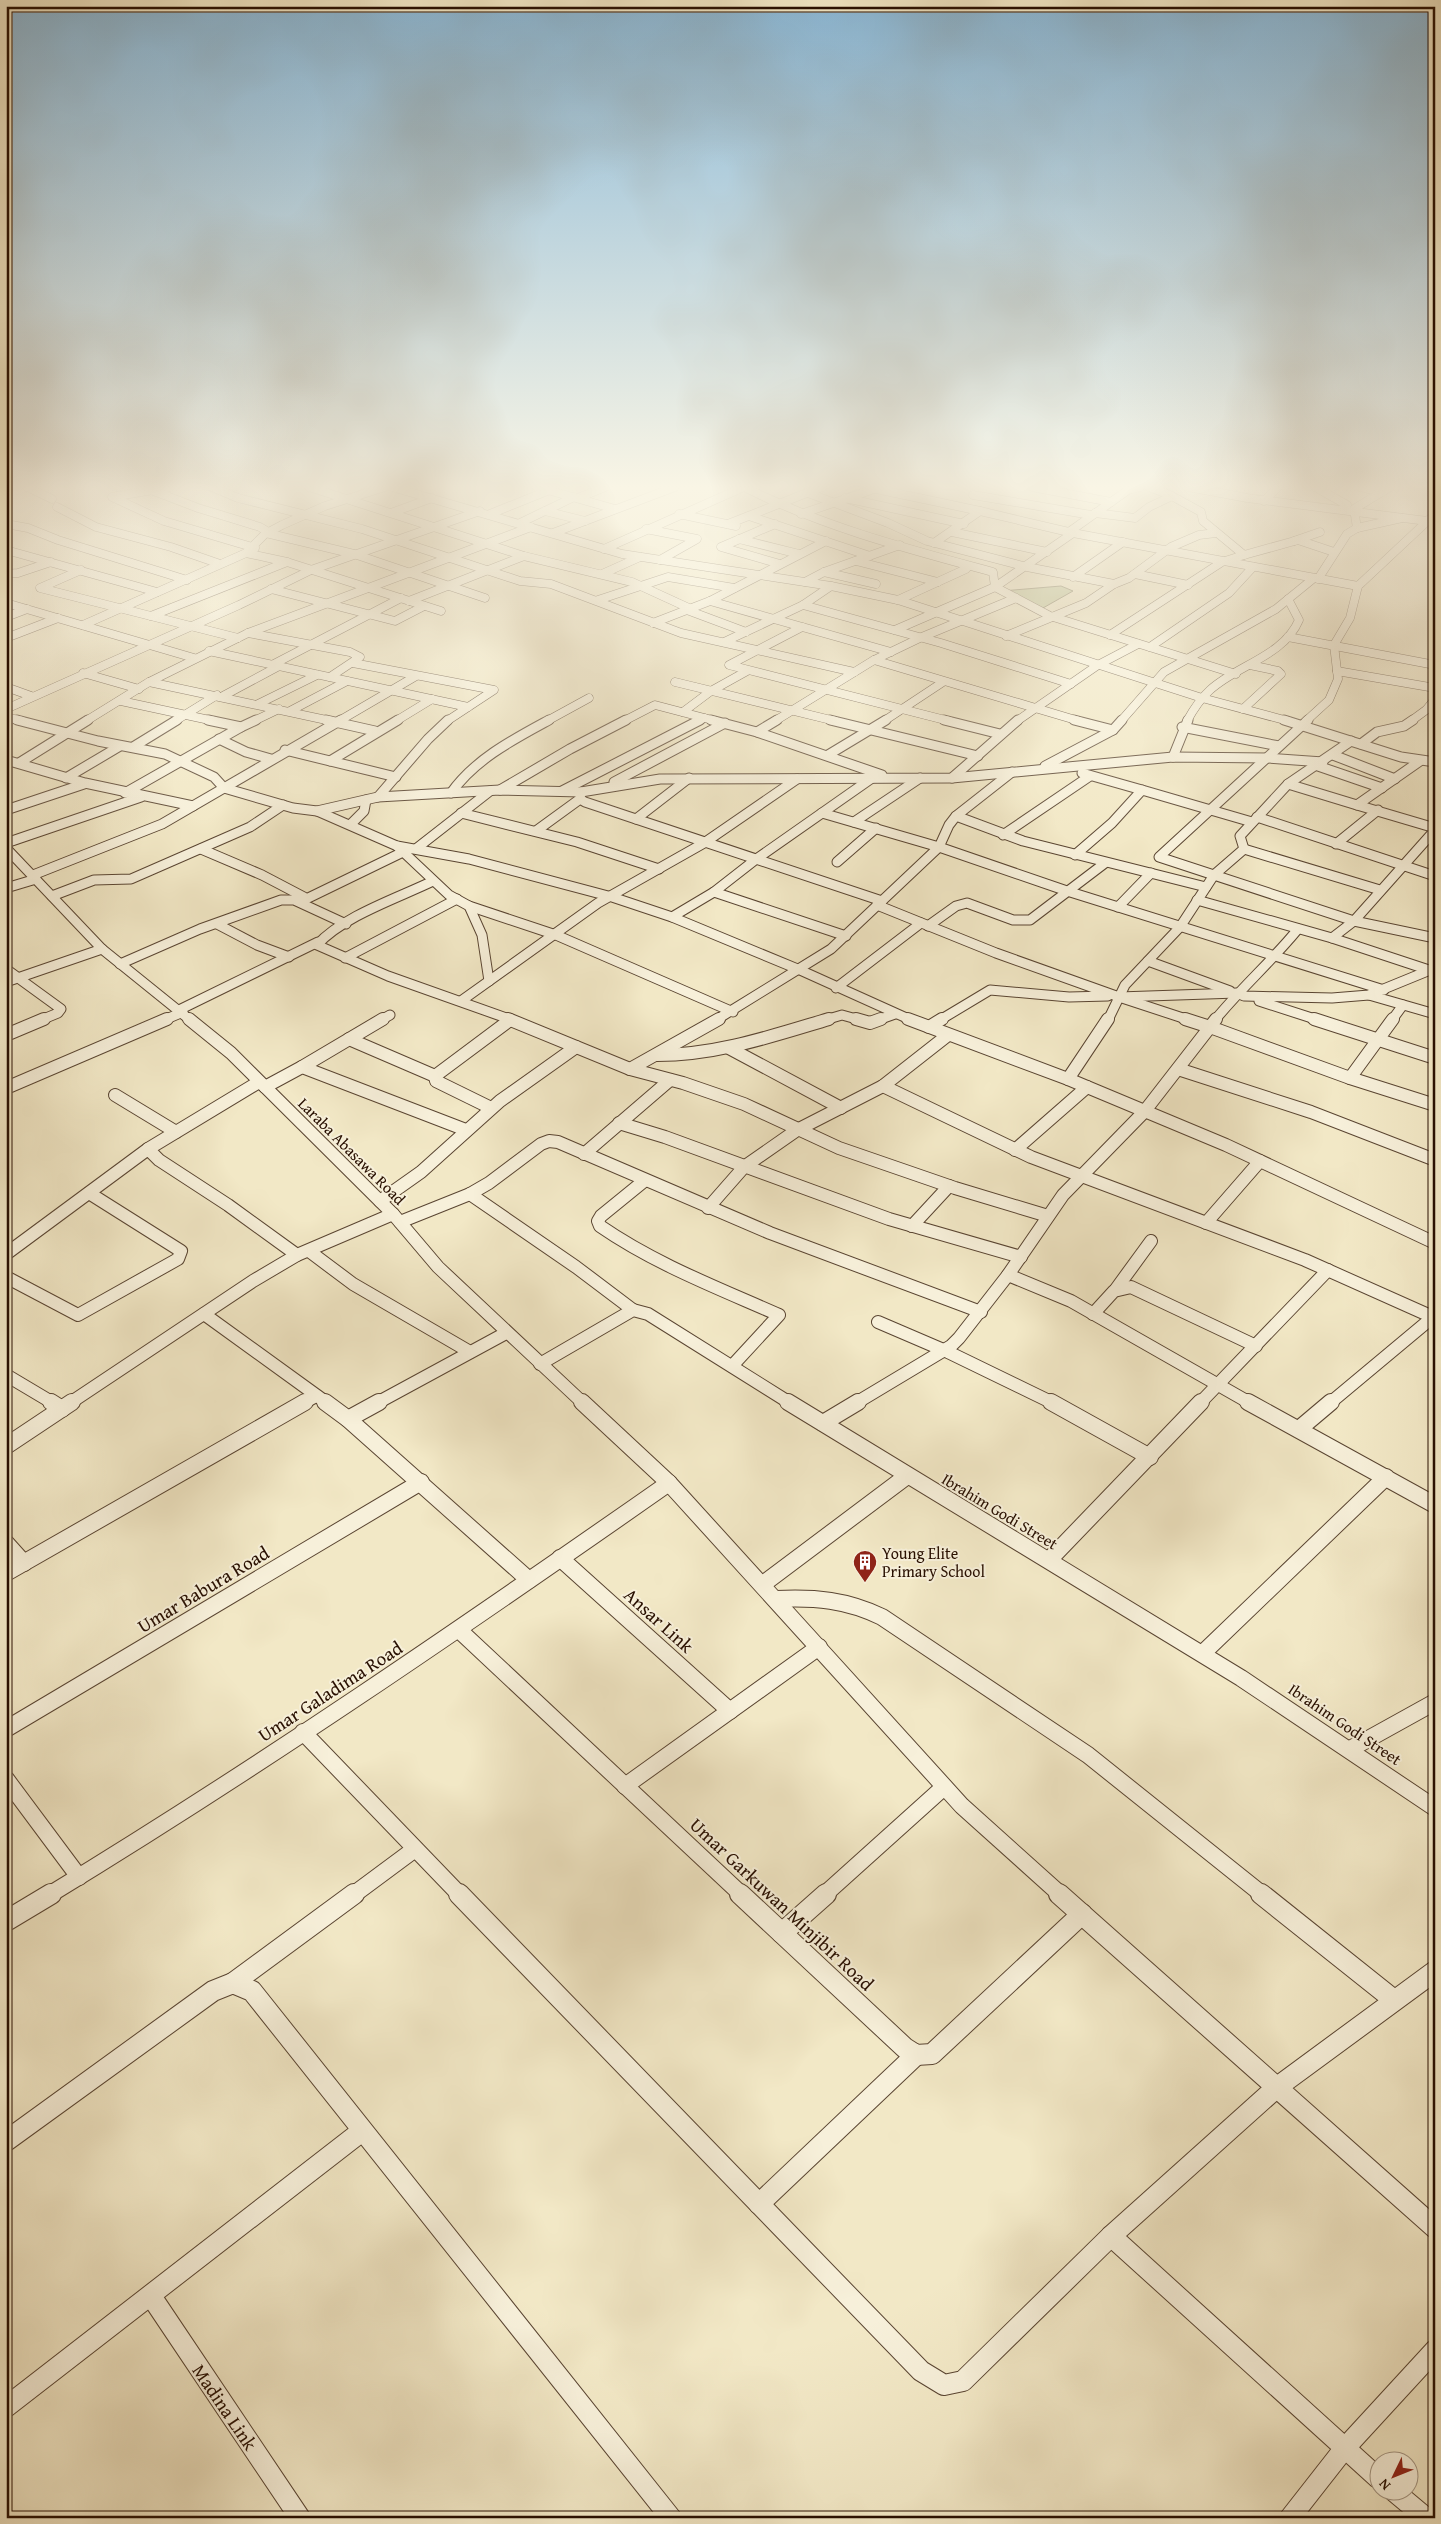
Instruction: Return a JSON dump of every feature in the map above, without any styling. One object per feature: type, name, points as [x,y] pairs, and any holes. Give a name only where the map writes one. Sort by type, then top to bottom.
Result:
[{"type":"street","points":[[12,605],[194,658]]},
{"type":"street","points":[[102,605],[238,638]]},
{"type":"street","points":[[83,625],[127,605]]},
{"type":"street","points":[[151,616],[177,605]]},
{"type":"street","points":[[6,709],[84,672],[150,645],[238,605]]},
{"type":"street","points":[[11,762],[67,734],[149,682],[194,658],[248,634],[327,605],[395,621],[424,606]]},
{"type":"street","points":[[133,747],[185,714],[276,666],[308,644],[365,615],[391,605]]},
{"type":"street","points":[[421,605],[441,611]]},
{"type":"street","points":[[609,605],[653,623],[681,632],[854,672]]},
{"type":"street","points":[[680,605],[746,632]]},
{"type":"street","points":[[653,623],[700,605]]},
{"type":"street","points":[[723,605],[891,652]]},
{"type":"street","points":[[724,642],[802,605],[922,637],[1072,684]]},
{"type":"street","points":[[912,605],[1154,684],[1303,725],[1356,743],[1420,761],[1435,762]]},
{"type":"street","points":[[895,630],[955,605]]},
{"type":"street","points":[[756,732],[874,660],[922,637],[1000,605]]},
{"type":"street","points":[[1029,605],[1050,616],[1236,674]]},
{"type":"street","points":[[1006,636],[1079,605]]},
{"type":"street","points":[[1110,635],[1157,605]]},
{"type":"street","points":[[1150,648],[1212,605]]},
{"type":"street","points":[[1040,768],[1113,730],[1164,672],[1281,605]]},
{"type":"street","points":[[1173,757],[1182,727],[1202,698],[1212,688],[1250,665],[1296,630],[1299,620],[1291,605]]},
{"type":"street","points":[[1353,605],[1350,618],[1334,645],[1337,671],[1336,690],[1329,700],[1159,857],[1354,921],[1435,938]]},
{"type":"street","points":[[6,617],[27,609]]},
{"type":"street","points":[[6,638],[58,618]]},
{"type":"street","points":[[802,627],[729,665],[1000,734]]},
{"type":"street","points":[[248,634],[350,652],[360,657],[330,677]]},
{"type":"street","points":[[1288,636],[1435,665]]},
{"type":"street","points":[[952,778],[1000,734],[1032,709],[1098,665],[1138,644]]},
{"type":"street","points":[[210,651],[468,707]]},
{"type":"street","points":[[874,660],[1032,709],[1113,730]]},
{"type":"street","points":[[353,663],[416,676],[487,687],[494,690],[448,720],[428,739],[378,798]]},
{"type":"street","points":[[1242,709],[1281,674],[1278,671],[1250,665]]},
{"type":"street","points":[[683,712],[712,691],[747,671]]},
{"type":"street","points":[[1337,671],[1435,688]]},
{"type":"street","points":[[84,672],[139,689]]},
{"type":"street","points":[[258,704],[317,675]]},
{"type":"street","points":[[6,888],[162,824],[285,750],[416,676]]},
{"type":"street","points":[[290,712],[347,681]]},
{"type":"street","points":[[149,682],[220,695],[375,731]]},
{"type":"street","points":[[674,682],[978,756]]},
{"type":"street","points":[[828,755],[871,730],[943,682]]},
{"type":"street","points":[[6,687],[31,696]]},
{"type":"street","points":[[451,793],[463,776],[494,754],[589,698]]},
{"type":"street","points":[[330,761],[375,731],[432,699]]},
{"type":"street","points":[[1068,1079],[1105,1026],[1117,996],[1125,985],[1180,927],[1214,875],[1244,849],[1244,843],[1239,837],[1288,784],[1333,755],[1356,743],[1378,732],[1404,726],[1430,711],[1435,699]]},
{"type":"street","points":[[121,700],[241,728]]},
{"type":"street","points":[[500,790],[570,748],[652,706],[659,705],[756,732],[828,755],[888,778]]},
{"type":"street","points":[[125,793],[219,739],[279,709]]},
{"type":"street","points":[[6,717],[67,734],[165,754],[214,777],[224,788],[284,805],[317,811],[351,824],[400,849],[433,881],[457,900],[469,906],[556,935],[733,1012]]},
{"type":"street","points":[[560,792],[704,718]]},
{"type":"street","points":[[536,831],[581,796],[604,788],[725,724]]},
{"type":"street","points":[[1182,727],[1279,746]]},
{"type":"street","points":[[219,739],[246,752],[271,759]]},
{"type":"street","points":[[66,778],[120,746]]},
{"type":"street","points":[[285,750],[396,776]]},
{"type":"street","points":[[1333,755],[1395,779]]},
{"type":"street","points":[[604,788],[660,779],[689,778],[952,778],[1040,768],[1067,768],[1173,757],[1268,758],[1320,764],[1382,788]]},
{"type":"street","points":[[1358,805],[1420,761]]},
{"type":"street","points":[[11,762],[125,793],[193,806]]},
{"type":"street","points":[[1067,768],[1210,809],[1255,819],[1435,876]]},
{"type":"street","points":[[630,1069],[733,1012],[800,970],[846,936],[939,847],[949,825],[956,816],[1012,772]]},
{"type":"street","points":[[1003,835],[1090,776]]},
{"type":"street","points":[[636,820],[689,778]]},
{"type":"street","points":[[672,917],[714,892],[755,860],[872,778]]},
{"type":"street","points":[[854,822],[921,778]]},
{"type":"street","points":[[461,1001],[556,935],[598,903],[612,897],[704,843],[797,779]]},
{"type":"street","points":[[6,810],[85,783]]},
{"type":"street","points":[[1288,784],[1435,829],[1354,921],[1332,938]]},
{"type":"street","points":[[317,811],[378,798],[500,790],[560,792],[581,796],[636,820],[880,903],[996,953],[1350,1078],[1435,1105]]},
{"type":"street","points":[[1075,855],[1112,822],[1142,790]]},
{"type":"street","points":[[417,848],[490,791]]},
{"type":"street","points":[[6,843],[143,796]]},
{"type":"street","points":[[351,824],[364,811],[366,800]]},
{"type":"street","points":[[52,896],[94,880],[131,879],[250,827],[284,805]]},
{"type":"street","points":[[1336,844],[1378,810]]},
{"type":"street","points":[[461,813],[577,842],[659,869]]},
{"type":"street","points":[[822,813],[939,847],[1067,891],[1384,990]]},
{"type":"street","points":[[956,816],[1003,835],[1105,863],[1206,887]]},
{"type":"street","points":[[837,862],[876,828]]},
{"type":"street","name":"Laraba Abasawa Road","points":[[6,848],[102,949],[232,1053],[380,1201],[438,1267],[669,1483],[763,1584],[944,1787],[1082,1914],[1435,2228]]},
{"type":"street","points":[[120,964],[200,929],[281,900],[303,900],[400,849],[417,848],[612,897],[672,917],[800,970],[895,1014],[1087,1087],[1260,1161],[1435,1243]]},
{"type":"street","points":[[202,849],[262,875],[346,924]]},
{"type":"street","points":[[1244,849],[1380,890]]},
{"type":"street","points":[[836,988],[925,924],[956,906],[967,903],[1013,920],[1025,921],[1105,863]]},
{"type":"street","points":[[1118,907],[1151,874]]},
{"type":"street","points":[[6,1088],[181,1011],[318,942],[346,924],[433,881]]},
{"type":"street","points":[[714,892],[846,936]]},
{"type":"street","points":[[345,958],[457,900]]},
{"type":"street","points":[[1197,900],[1332,938],[1433,970]]},
{"type":"street","points":[[469,906],[482,935],[490,981]]},
{"type":"street","points":[[217,924],[257,945],[289,957]]},
{"type":"street","points":[[823,1423],[946,1349],[959,1338],[1008,1275],[1063,1195],[1144,1112],[1210,1027],[1276,956],[1298,929]]},
{"type":"street","points":[[318,942],[318,946],[388,976],[461,1001],[630,1069],[744,1104],[796,1130],[840,1148],[949,1186],[1048,1216]]},
{"type":"street","points":[[6,982],[102,949]]},
{"type":"street","points":[[1148,961],[1240,994],[1435,1058]]},
{"type":"street","points":[[6,969],[20,977],[61,1009],[58,1013],[6,1035]]},
{"type":"street","points":[[929,1027],[982,993],[990,990],[1069,997],[1240,994],[1332,998],[1369,995],[1433,970]]},
{"type":"street","points":[[1369,995],[1435,1014]]},
{"type":"street","points":[[1350,1078],[1402,1005]]},
{"type":"street","points":[[657,1055],[689,1054],[729,1048],[842,1015],[870,1023],[895,1014]]},
{"type":"street","points":[[6,1254],[148,1149],[262,1085],[302,1067],[390,1015]]},
{"type":"street","points":[[435,1076],[510,1020]]},
{"type":"street","points":[[708,1208],[744,1167],[796,1130],[883,1086],[948,1035]]},
{"type":"street","points":[[349,1039],[435,1076],[436,1080],[491,1108]]},
{"type":"street","points":[[380,1201],[421,1172],[491,1108],[576,1047]]},
{"type":"street","points":[[729,1048],[841,1108]]},
{"type":"street","points":[[302,1067],[466,1130]]},
{"type":"street","points":[[1178,1069],[1310,1112],[1435,1160]]},
{"type":"street","points":[[584,1154],[670,1080]]},
{"type":"street","points":[[883,1086],[1015,1150],[1080,1177],[1328,1270],[1434,1317],[1299,1429]]},
{"type":"street","points":[[1015,1150],[1087,1087]]},
{"type":"street","points":[[115,1095],[176,1132]]},
{"type":"street","points":[[619,1124],[665,1137],[912,1226],[1020,1257]]},
{"type":"street","points":[[6,1446],[204,1314],[303,1253],[396,1218],[470,1194],[489,1183],[541,1144],[549,1141],[558,1142],[708,1208],[981,1312]]},
{"type":"street","points":[[148,1149],[159,1160],[303,1253],[470,1352]]},
{"type":"street","points":[[1206,1223],[1260,1161]]},
{"type":"street","points":[[644,1181],[601,1216],[598,1221],[600,1226],[629,1246],[682,1273],[779,1315],[732,1366]]},
{"type":"street","points":[[912,1226],[949,1186]]},
{"type":"street","points":[[6,1278],[78,1315],[178,1259],[181,1255],[181,1251],[89,1193]]},
{"type":"street","name":"Ibrahim Godi Street","points":[[470,1194],[576,1266],[633,1310],[648,1314],[907,1476],[1204,1652],[1352,1748],[1435,1808]]},
{"type":"street","points":[[1093,1314],[1116,1289],[1151,1241]]},
{"type":"street","points":[[1049,1560],[1328,1270]]},
{"type":"street","points":[[1008,1275],[1046,1289],[1093,1314],[1218,1386],[1386,1476],[1435,1505]]},
{"type":"street","points":[[1116,1289],[1122,1286],[1131,1287],[1256,1346]]},
{"type":"street","points":[[540,1364],[633,1310]]},
{"type":"street","points":[[204,1314],[348,1419],[529,1580]]},
{"type":"street","points":[[878,1322],[946,1349],[1063,1406],[1150,1457]]},
{"type":"street","points":[[348,1419],[506,1332]]},
{"type":"street","points":[[6,1375],[62,1409]]},
{"type":"street","points":[[6,1573],[316,1396]]},
{"type":"street","points":[[763,1584],[907,1476]]},
{"type":"street","points":[[1204,1652],[1386,1476]]},
{"type":"street","name":"Umar Babura Road","points":[[6,1729],[421,1482]]},
{"type":"street","name":"Umar Galadima Road","points":[[6,1921],[79,1877],[459,1630],[669,1483]]},
{"type":"street","points":[[6,1543],[24,1563]]},
{"type":"street","name":"Ansar Link","points":[[560,1558],[730,1711]]},
{"type":"street","points":[[776,1599],[815,1596],[840,1600],[882,1617],[1088,1755],[1394,2000]]},
{"type":"street","name":"Umar Garkuwan Minjibir Road","points":[[459,1630],[905,2048],[916,2055]]},
{"type":"street","points":[[625,1786],[819,1647]]},
{"type":"street","points":[[1352,1748],[1435,1702]]},
{"type":"street","points":[[303,1732],[921,2372],[944,2386],[963,2381],[1111,2236],[1276,2088],[1435,1971]]},
{"type":"street","points":[[6,1779],[79,1877]]},
{"type":"street","points":[[782,1933],[944,1787]]},
{"type":"street","points":[[6,2141],[213,1991],[233,1983],[415,1849]]},
{"type":"street","points":[[759,2204],[916,2055],[932,2054],[1082,1914]]},
{"type":"street","points":[[233,1983],[252,1991],[671,2518]]},
{"type":"street","points":[[6,2407],[362,2131]]},
{"type":"street","points":[[1111,2236],[1368,2469]]},
{"type":"street","name":"Madina Link","points":[[151,2296],[300,2518]]},
{"type":"street","points":[[1290,2518],[1344,2449],[1435,2350]]},
{"type":"street","points":[[1407,2502],[1426,2518]]},
{"type":"green space","points":[[1035,605],[1049,605],[1043,608]]},
{"type":"place","name":"Young Elite Primary School","points":[[865,1583]]}]
